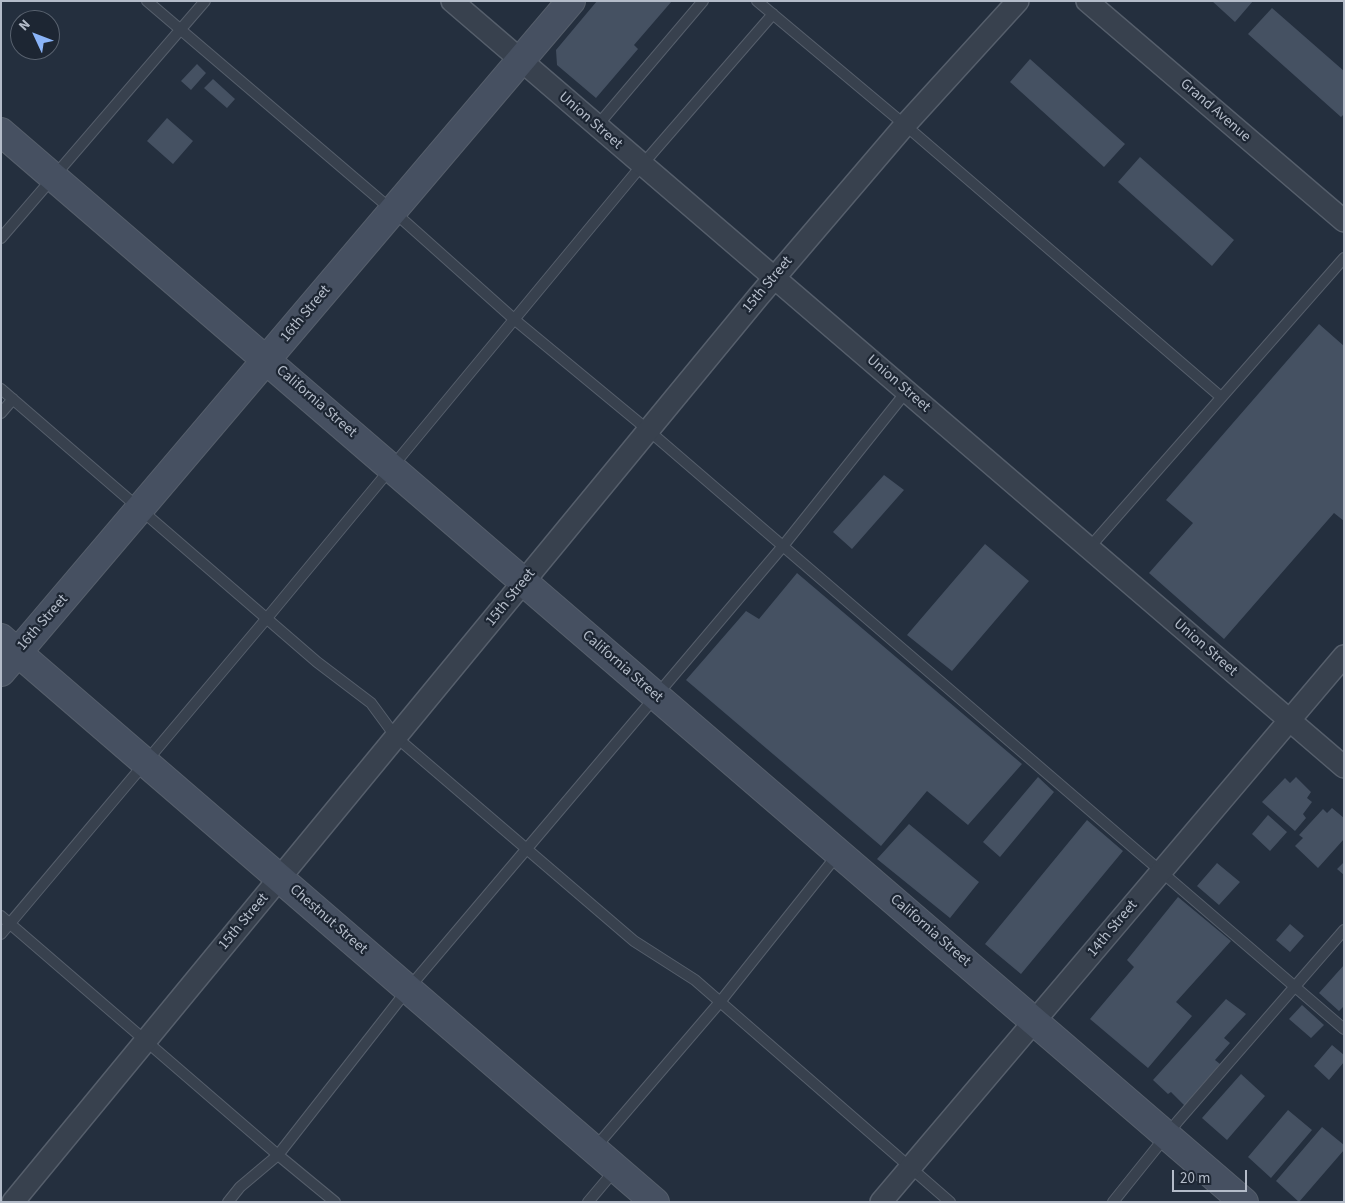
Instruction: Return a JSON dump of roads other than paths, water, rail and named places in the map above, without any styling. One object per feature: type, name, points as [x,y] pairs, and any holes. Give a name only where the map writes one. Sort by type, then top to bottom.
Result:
[{"type":"street","name":"Union Street","points":[[452,1],[1344,767]]},
{"type":"street","name":"16th Street","points":[[7,654],[140,510],[571,1]]},
{"type":"street","name":"15th Street","points":[[12,1202],[774,278],[905,125],[1018,1]]},
{"type":"street","name":"Grand Avenue","points":[[1087,1],[1343,220]]},
{"type":"street","name":"California Street","points":[[1,132],[1244,1202]]},
{"type":"street","name":"Chestnut Street","points":[[7,654],[146,763],[655,1202]]},
{"type":"street","name":"14th Street","points":[[881,1202],[1344,656]]},
{"type":"street","points":[[1,1194],[12,1202]]},
{"type":"lane","points":[[147,1],[393,211],[515,320],[648,430],[1344,1029]]},
{"type":"lane","points":[[1,238],[205,1]]},
{"type":"lane","points":[[597,126],[703,1]]},
{"type":"lane","points":[[756,1],[905,125],[1221,397]]},
{"type":"lane","points":[[1,934],[146,763],[642,165],[773,14]]},
{"type":"lane","points":[[1089,548],[1344,258]]},
{"type":"lane","points":[[1,389],[317,662],[372,703],[396,737],[527,850],[634,941],[695,980],[950,1202]]},
{"type":"lane","points":[[228,1202],[240,1186],[278,1155],[408,989],[783,546],[906,392]]},
{"type":"lane","points":[[1,413],[13,399]]},
{"type":"lane","points":[[594,1150],[720,1002],[839,853]]},
{"type":"lane","points":[[1,916],[335,1202]]},
{"type":"lane","points":[[1113,1202],[1167,1135],[1344,930]]},
{"type":"lane","points":[[588,1202],[616,1168]]}]
